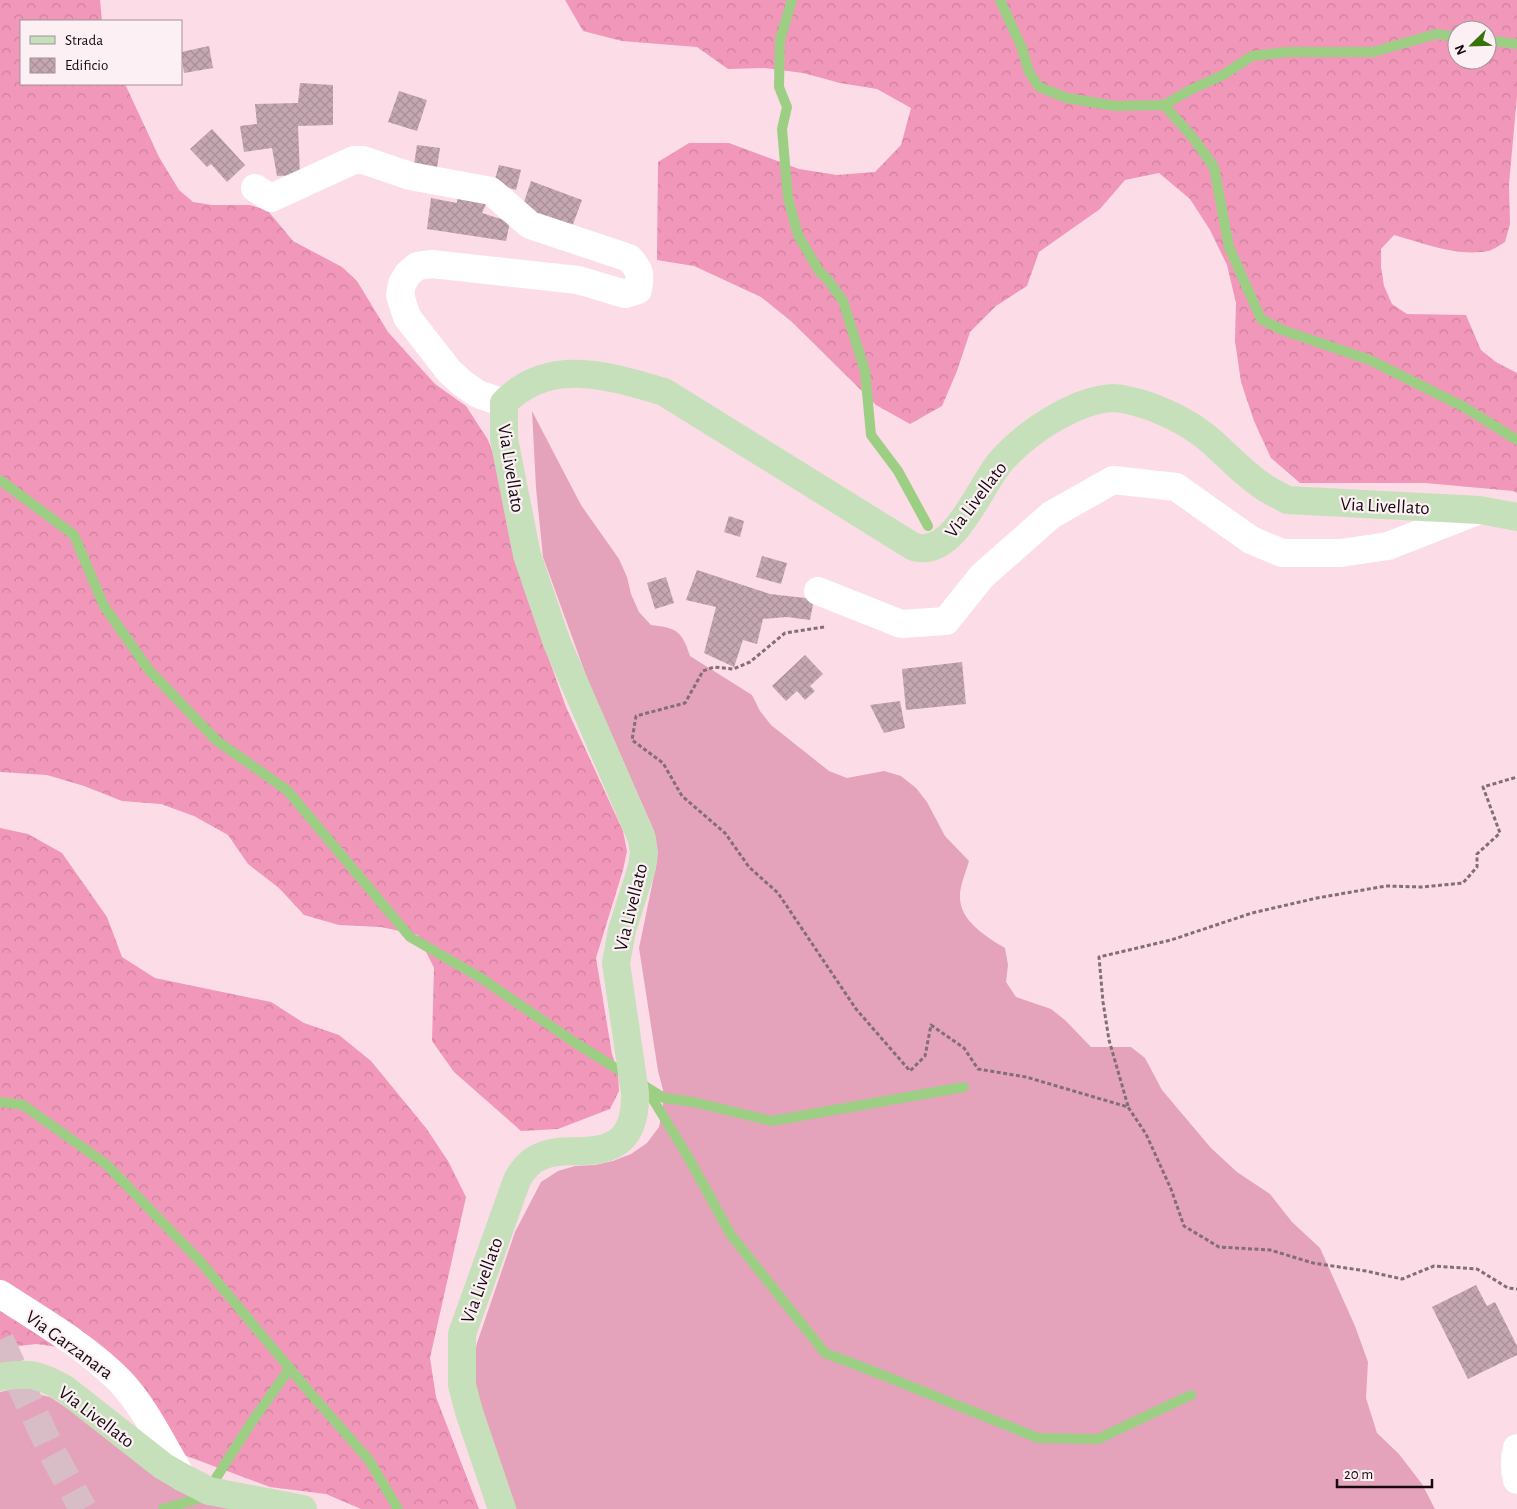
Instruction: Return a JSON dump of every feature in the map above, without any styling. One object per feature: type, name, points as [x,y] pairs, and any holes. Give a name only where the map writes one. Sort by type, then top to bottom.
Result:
[{"type":"main road","name":"Via Livellato","points":[[502,1509],[469,1412],[462,1385],[462,1334],[517,1180],[525,1166],[540,1156],[554,1152],[587,1151],[617,1144],[627,1134],[633,1121],[636,1107],[635,1094],[616,962],[622,930],[642,867],[644,853],[642,839],[557,644],[527,554],[504,439],[504,403],[516,390],[542,378],[576,373],[624,381],[664,392],[909,544],[920,548],[942,542],[954,531],[966,516],[1002,460],[1023,441],[1055,417],[1086,404],[1114,398],[1145,405],[1174,416],[1210,440],[1262,486],[1287,500],[1480,510],[1517,517]]},
{"type":"main road","name":"Via Livellato","points":[[0,1377],[25,1374],[37,1376],[65,1389],[163,1466],[209,1491],[303,1509]]},
{"type":"street","points":[[255,188],[271,198],[354,160],[362,160],[410,176],[491,192],[530,225],[629,258],[638,268],[640,279],[638,290],[625,294],[578,280],[432,264],[417,266],[408,274],[402,284],[400,295],[407,317],[449,371],[462,383],[478,394],[504,403]]},
{"type":"street","points":[[818,591],[901,624],[946,621],[982,576],[1051,515],[1113,480],[1176,487],[1251,540],[1282,553],[1341,553],[1388,546],[1480,510]]},
{"type":"street","name":"Via Garzanara","points":[[0,1294],[85,1350],[121,1382],[141,1408],[182,1477]]},
{"type":"street","points":[[1517,1448],[1514,1468],[1517,1480]]},
{"type":"path","points":[[825,627],[785,634],[750,662],[733,669],[714,667],[703,671],[685,703],[636,716],[632,740],[663,763],[682,796],[725,833],[749,867],[778,893],[856,1009],[910,1071],[925,1056],[931,1025],[964,1048],[978,1069],[1026,1077],[1128,1107]]},
{"type":"path","points":[[1517,777],[1483,787],[1500,833],[1477,854],[1477,867],[1464,883],[1422,887],[1386,886],[1317,898],[1252,913],[1171,940],[1099,957],[1109,1040],[1128,1107],[1149,1142],[1171,1189],[1184,1226],[1219,1247],[1270,1250],[1313,1263],[1366,1271],[1402,1279],[1434,1266],[1478,1269],[1508,1288],[1517,1289]]},
{"type":"shaded area","points":[[532,411],[581,505],[619,559],[639,612],[651,625],[677,632],[684,641],[690,656],[752,695],[760,711],[771,725],[829,771],[847,778],[884,771],[901,776],[916,788],[927,802],[945,836],[969,861],[961,887],[961,905],[964,913],[975,927],[1005,948],[1008,965],[1006,982],[1016,997],[1051,1009],[1065,1020],[1091,1047],[1131,1047],[1145,1058],[1162,1090],[1211,1148],[1237,1172],[1270,1194],[1292,1222],[1320,1248],[1355,1326],[1368,1362],[1366,1398],[1377,1433],[1399,1454],[1422,1484],[1435,1509],[516,1509],[485,1421],[474,1382],[473,1362],[477,1343],[515,1232],[541,1182],[558,1171],[575,1166],[595,1165],[613,1161],[631,1154],[647,1143],[659,1127],[663,1108],[663,1090],[658,1071],[639,948],[657,861],[654,831],[588,681],[543,557],[536,488]]},
{"type":"shaded area","points":[[14,1389],[50,1397],[84,1419],[246,1509],[0,1509],[0,1392]]},
{"type":"green space","points":[[0,0],[100,0],[102,20],[20,20],[20,85],[125,85],[159,157],[179,190],[193,202],[212,205],[250,205],[268,211],[293,241],[342,267],[357,281],[388,332],[435,384],[466,406],[488,440],[495,458],[523,586],[566,707],[623,831],[627,851],[596,958],[612,1054],[618,1072],[619,1091],[610,1109],[558,1129],[521,1131],[454,1072],[432,1041],[434,968],[418,935],[381,927],[339,925],[304,915],[279,888],[248,864],[228,835],[194,816],[161,804],[122,801],[84,786],[47,775],[0,772]]},
{"type":"green space","points":[[565,0],[1517,0],[1517,96],[1509,184],[1510,224],[1505,242],[1488,251],[1464,252],[1452,251],[1394,235],[1381,249],[1381,267],[1384,286],[1392,304],[1407,314],[1466,315],[1481,350],[1496,362],[1517,373],[1517,493],[1513,491],[1425,483],[1300,483],[1271,458],[1254,421],[1241,382],[1235,341],[1236,303],[1227,265],[1210,230],[1190,199],[1159,173],[1125,180],[1100,209],[1039,252],[1027,286],[996,306],[970,332],[957,371],[942,406],[910,424],[876,405],[792,322],[761,297],[694,266],[657,260],[658,162],[689,143],[729,143],[799,169],[837,175],[875,172],[901,145],[911,108],[877,89],[840,83],[803,73],[765,68],[728,69],[697,47],[622,41],[583,31]]},
{"type":"green space","points":[[0,828],[28,834],[62,853],[107,917],[122,957],[155,978],[271,1002],[304,1023],[339,1035],[371,1061],[426,1128],[448,1161],[466,1197],[430,1358],[436,1397],[479,1509],[361,1509],[326,1494],[270,1487],[173,1451],[73,1349],[36,1344],[0,1348]]},
{"type":"building","points":[[209,46],[213,68],[184,73],[182,52]]},
{"type":"building","points":[[300,83],[333,85],[333,125],[298,126],[300,175],[277,176],[272,148],[244,152],[240,126],[257,124],[255,104],[298,103]]},
{"type":"building","points":[[399,91],[427,100],[417,131],[388,122]]},
{"type":"building","points":[[212,129],[245,165],[227,182],[211,164],[207,167],[190,149]]},
{"type":"building","points":[[417,145],[440,148],[436,174],[413,171]]},
{"type":"building","points":[[499,165],[521,170],[516,190],[494,183]]},
{"type":"building","points":[[531,181],[582,200],[569,235],[523,205]]},
{"type":"building","points":[[457,197],[487,202],[482,213],[510,222],[506,241],[427,229],[431,198],[457,203]]},
{"type":"building","points":[[729,516],[744,521],[740,537],[724,532]]},
{"type":"building","points":[[762,556],[787,563],[781,584],[756,577]]},
{"type":"building","points":[[697,570],[770,594],[814,599],[810,620],[787,617],[763,619],[757,644],[743,640],[734,667],[704,653],[716,607],[686,600]]},
{"type":"building","points":[[666,577],[674,603],[655,609],[647,583]]},
{"type":"building","points":[[805,655],[823,674],[810,686],[815,691],[805,700],[797,691],[786,701],[772,686]]},
{"type":"building","points":[[962,662],[966,704],[906,710],[902,669]]},
{"type":"building","points":[[900,701],[905,728],[884,733],[870,705]]},
{"type":"building","points":[[1476,1285],[1487,1306],[1495,1302],[1517,1346],[1517,1355],[1468,1379],[1432,1307]]},
{"type":"waterway","points":[[792,0],[780,40],[779,87],[787,107],[782,129],[788,198],[798,235],[819,271],[843,301],[865,371],[871,435],[898,471],[928,526]]},
{"type":"waterway","points":[[1000,0],[1022,48],[1029,72],[1039,87],[1067,98],[1115,106],[1164,105],[1194,139],[1214,167],[1229,247],[1261,319],[1282,330],[1370,360],[1464,407],[1517,440]]},
{"type":"waterway","points":[[1164,105],[1190,90],[1223,75],[1252,56],[1287,52],[1373,52],[1436,34],[1447,36]]},
{"type":"waterway","points":[[1497,41],[1517,44]]},
{"type":"waterway","points":[[0,480],[74,535],[104,606],[149,670],[217,741],[287,790],[410,937],[481,978],[574,1042],[664,1098],[693,1102],[772,1121],[964,1087]]},
{"type":"waterway","points":[[646,1088],[687,1155],[731,1235],[825,1353],[1038,1438],[1098,1439],[1191,1395]]},
{"type":"waterway","points":[[0,1102],[23,1105],[106,1164],[199,1260],[369,1460],[398,1509]]},
{"type":"waterway","points":[[163,1509],[204,1497],[251,1423],[290,1368]]},
{"type":"tunnel","points":[[0,1340],[53,1454],[83,1509]]}]
